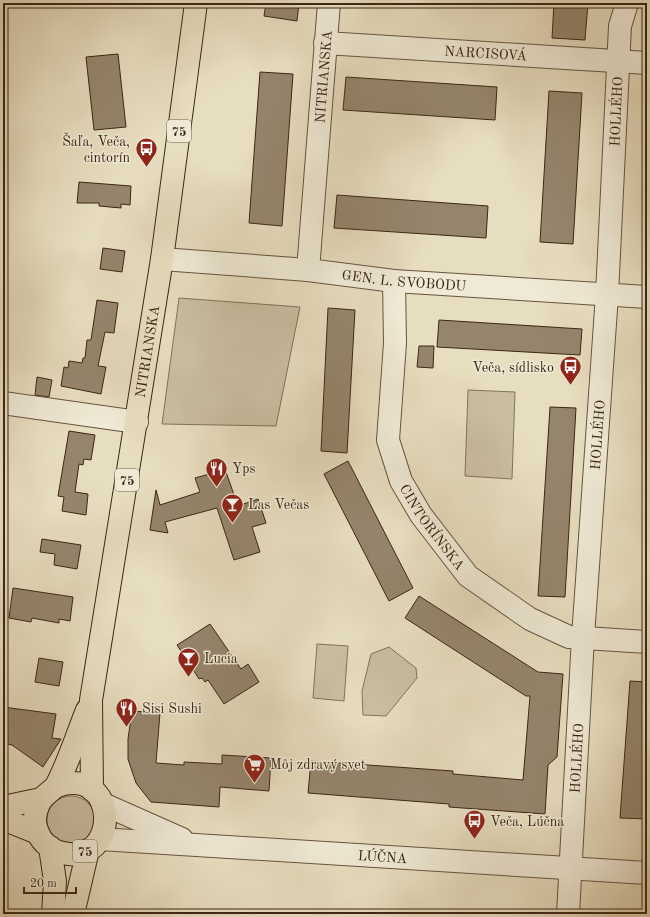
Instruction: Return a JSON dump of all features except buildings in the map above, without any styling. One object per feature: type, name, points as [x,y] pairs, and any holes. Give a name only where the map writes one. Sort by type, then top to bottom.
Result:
[{"type":"main road","name":"NITRIANSKA","points":[[73,914],[94,844],[106,826],[106,811],[98,797],[91,700],[137,422],[162,259],[196,3]]},
{"type":"main road","name":"NITRIANSKA","points":[[53,914],[55,881],[44,840],[35,819],[49,793],[91,700]]},
{"type":"main road","points":[[3,807],[49,793],[64,784],[79,784],[98,797]]},
{"type":"main road","points":[[3,819],[44,840]]},
{"type":"main road","name":"75","points":[[44,840],[68,854],[82,853],[94,844]]},
{"type":"street","name":"NITRIANSKA","points":[[308,270],[329,3]]},
{"type":"street","name":"HOLLÉHO","points":[[568,914],[583,638],[607,295],[620,26],[627,3]]},
{"type":"street","name":"NARCISOVÁ","points":[[325,43],[647,63]]},
{"type":"street","name":"GEN. L. SVOBODU","points":[[162,259],[308,270],[394,281],[647,297]]},
{"type":"street","name":"CINTORÍNSKA","points":[[394,281],[395,344],[388,440],[401,480],[421,515],[468,576],[530,619],[569,637],[647,642]]},
{"type":"street","points":[[3,403],[137,422]]},
{"type":"street","name":"LÚČNA","points":[[98,797],[194,844]]},
{"type":"street","name":"LÚČNA","points":[[94,844],[194,844],[328,854],[571,867]]},
{"type":"street","points":[[571,867],[647,873]]},
{"type":"shaded area","points":[[179,298],[300,307],[276,426],[162,424]]},
{"type":"shaded area","points":[[468,390],[515,392],[512,479],[465,476]]},
{"type":"shaded area","points":[[317,644],[348,646],[344,701],[313,698]]},
{"type":"shaded area","points":[[389,647],[416,668],[417,678],[386,716],[363,715],[362,691],[371,654]]},
{"type":"shaded area","points":[[66,796],[76,796],[88,803],[95,815],[95,825],[88,837],[76,844],[66,844],[58,840],[51,833],[47,825],[47,815],[51,807],[58,800]]},
{"type":"place","name":"Šaľa, Veča, cintorín","points":[[146,168]]},
{"type":"place","name":"Veča, sídlisko","points":[[570,386]]},
{"type":"place","name":"Yps","points":[[217,488]]},
{"type":"place","name":"Las Večas","points":[[233,524]]},
{"type":"place","name":"Lucia","points":[[189,678]]},
{"type":"place","name":"Sisi Sushi","points":[[127,728]]},
{"type":"place","name":"Môj zdravý svet","points":[[255,784]]},
{"type":"place","name":"Veča, Lúčna","points":[[475,840]]}]
